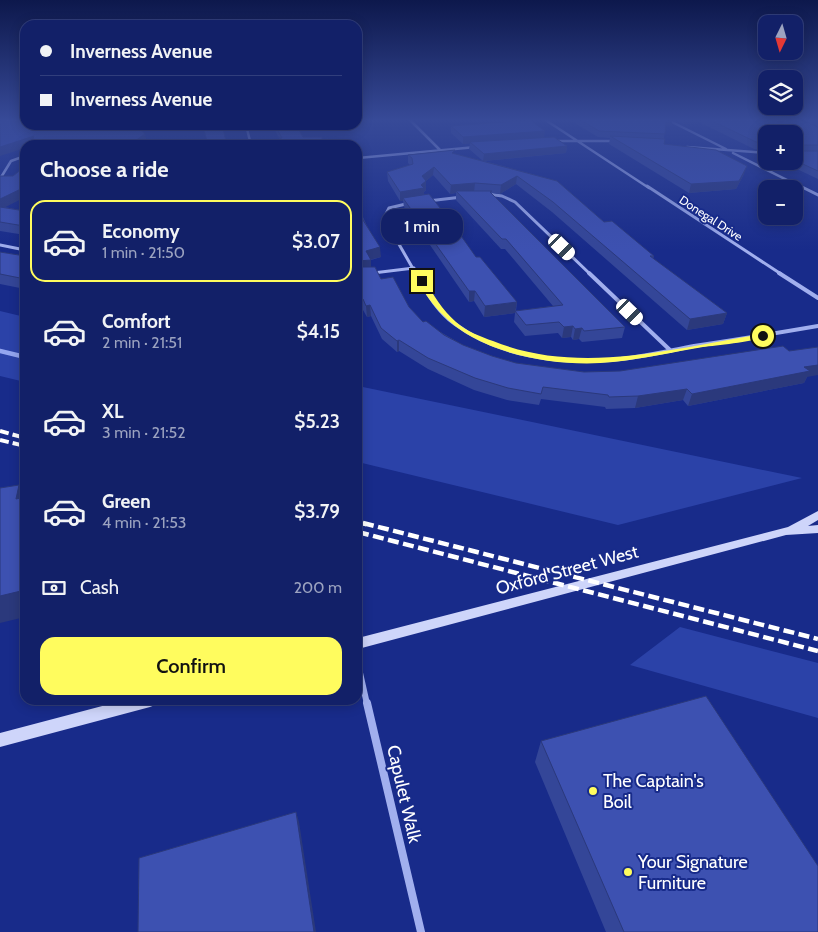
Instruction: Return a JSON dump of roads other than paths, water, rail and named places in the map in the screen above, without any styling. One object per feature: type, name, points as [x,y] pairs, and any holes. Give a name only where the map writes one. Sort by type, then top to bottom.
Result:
[{"type":"main road","name":"Oxford Street West","points":[[786,531],[818,515]]},
{"type":"main road","name":"Oxford Street West","points":[[362,643],[786,531],[818,529]]},
{"type":"main road","points":[[0,740],[131,705]]},
{"type":"street","points":[[0,178],[10,162]]},
{"type":"street","name":"Donegal Drive","points":[[610,162],[818,298]]},
{"type":"street","points":[[754,162],[818,194]]},
{"type":"street","points":[[485,194],[502,196],[515,202],[671,351]]},
{"type":"street","points":[[421,202],[466,196]]},
{"type":"street","points":[[412,203],[388,208],[384,218],[437,306],[454,324],[478,338],[510,350],[544,358],[584,361],[612,360],[818,326]]},
{"type":"street","points":[[0,245],[20,249]]},
{"type":"street","points":[[367,274],[414,268]]},
{"type":"street","name":"Capulet Walk","points":[[362,681],[421,932]]},
{"type":"waterway","points":[[0,351],[20,356]]},
{"type":"railway","points":[[0,431],[20,437]]},
{"type":"railway","points":[[0,440],[20,445]]},
{"type":"railway","points":[[362,523],[368,525]]},
{"type":"railway","points":[[363,523],[818,639]]},
{"type":"railway","points":[[362,533],[818,651]]},
{"type":"place","name":"The Captain's Boil","points":[[593,791]]},
{"type":"place","name":"Your Signature Furniture","points":[[628,872]]}]
